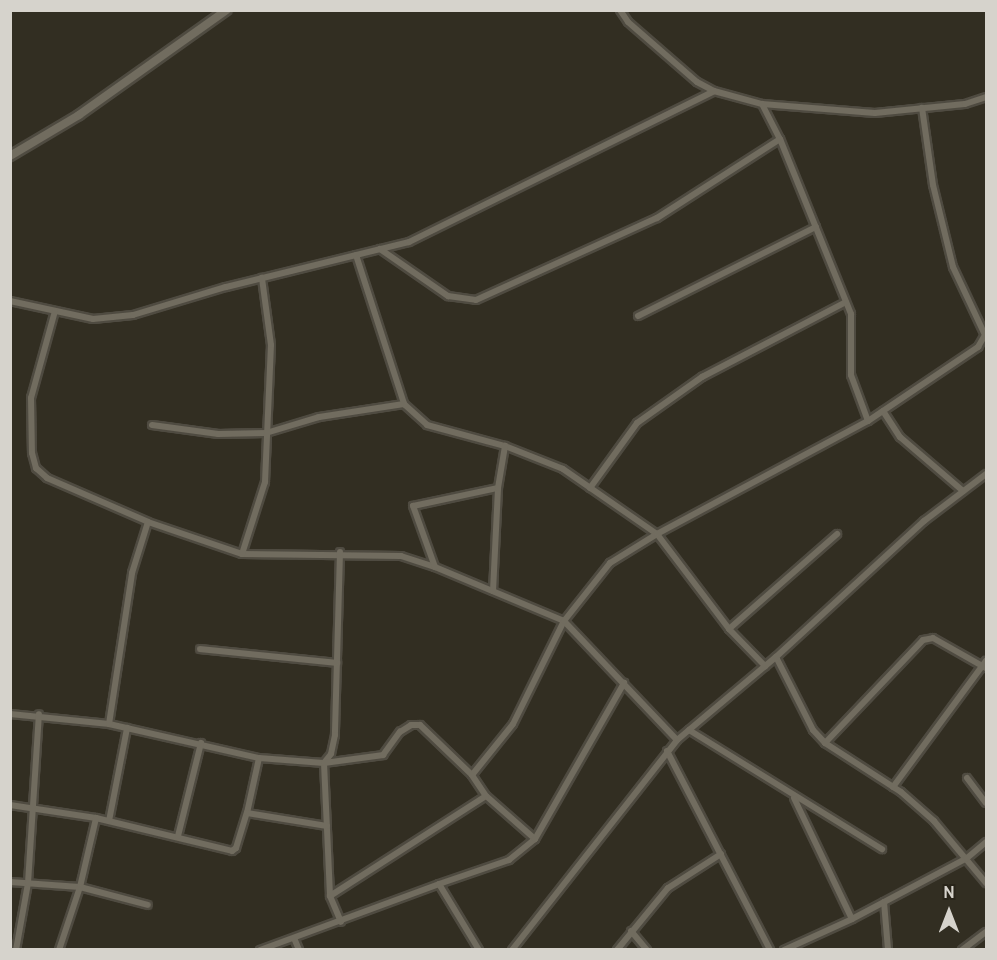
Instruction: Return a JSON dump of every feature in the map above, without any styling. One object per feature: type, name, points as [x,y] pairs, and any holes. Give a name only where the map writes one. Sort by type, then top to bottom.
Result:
[{"type":"street","points":[[11,155],[79,115],[227,10]]},
{"type":"street","points":[[620,10],[654,45],[714,91],[762,104],[875,113],[965,104],[987,97]]},
{"type":"street","points":[[10,301],[93,319],[134,315],[262,278],[409,242],[714,91]]},
{"type":"street","points":[[762,104],[780,139],[851,314],[851,375],[868,421]]},
{"type":"street","points":[[472,775],[513,724],[564,621],[610,563],[657,534],[868,421],[978,347],[985,335],[953,267],[933,185],[922,108]]},
{"type":"street","points":[[380,249],[448,296],[476,300],[657,218],[780,139]]},
{"type":"street","points":[[638,316],[816,227]]},
{"type":"street","points":[[356,255],[404,404],[427,425],[505,446],[563,469],[657,534],[729,629],[765,666]]},
{"type":"street","points":[[242,554],[265,482],[271,345],[262,278]]},
{"type":"street","points":[[590,488],[637,423],[702,377],[846,302]]},
{"type":"street","points":[[55,310],[31,398],[32,453],[36,468],[47,478],[148,522],[242,554],[340,552],[401,556],[435,567],[493,591],[564,621],[677,740]]},
{"type":"street","points":[[152,424],[218,434],[266,433],[319,417],[404,404]]},
{"type":"street","points":[[883,411],[900,437],[963,491]]},
{"type":"street","points":[[493,591],[498,488],[505,446]]},
{"type":"street","points":[[512,950],[677,740],[776,657],[924,520],[987,474]]},
{"type":"street","points":[[435,567],[413,506],[498,488]]},
{"type":"street","points":[[109,724],[132,573],[148,522]]},
{"type":"street","points":[[729,629],[837,534]]},
{"type":"street","points":[[340,552],[335,735],[332,754],[324,763],[330,896],[341,922]]},
{"type":"street","points":[[825,743],[923,640],[933,638],[984,668]]},
{"type":"street","points":[[200,649],[337,663]]},
{"type":"street","points":[[776,657],[813,730],[825,743],[893,787],[934,821],[987,883]]},
{"type":"street","points":[[893,787],[987,661]]},
{"type":"street","points":[[260,950],[509,860],[535,839],[624,683]]},
{"type":"street","points":[[10,714],[39,714],[109,724],[201,743],[259,758],[324,763],[383,755],[400,732],[411,725],[420,725],[472,775],[486,796],[535,839]]},
{"type":"street","points":[[16,950],[28,883],[31,808],[39,714]]},
{"type":"street","points":[[109,821],[127,728]]},
{"type":"street","points":[[689,730],[794,798],[882,849]]},
{"type":"street","points":[[178,836],[201,743]]},
{"type":"street","points":[[667,751],[770,950]]},
{"type":"street","points":[[10,805],[96,818],[234,850],[247,813],[259,758]]},
{"type":"street","points":[[967,778],[987,803]]},
{"type":"street","points":[[330,896],[486,796]]},
{"type":"street","points":[[794,798],[852,919]]},
{"type":"street","points":[[247,813],[327,826]]},
{"type":"street","points":[[59,950],[80,887],[96,818]]},
{"type":"street","points":[[784,950],[852,919],[967,858],[987,842]]},
{"type":"street","points":[[617,950],[668,888],[721,854]]},
{"type":"street","points":[[10,882],[80,887],[148,905]]},
{"type":"street","points":[[439,884],[479,950]]},
{"type":"street","points":[[884,902],[888,950]]},
{"type":"street","points":[[631,932],[647,950]]},
{"type":"street","points":[[962,950],[987,932]]},
{"type":"street","points":[[294,938],[299,950]]}]
